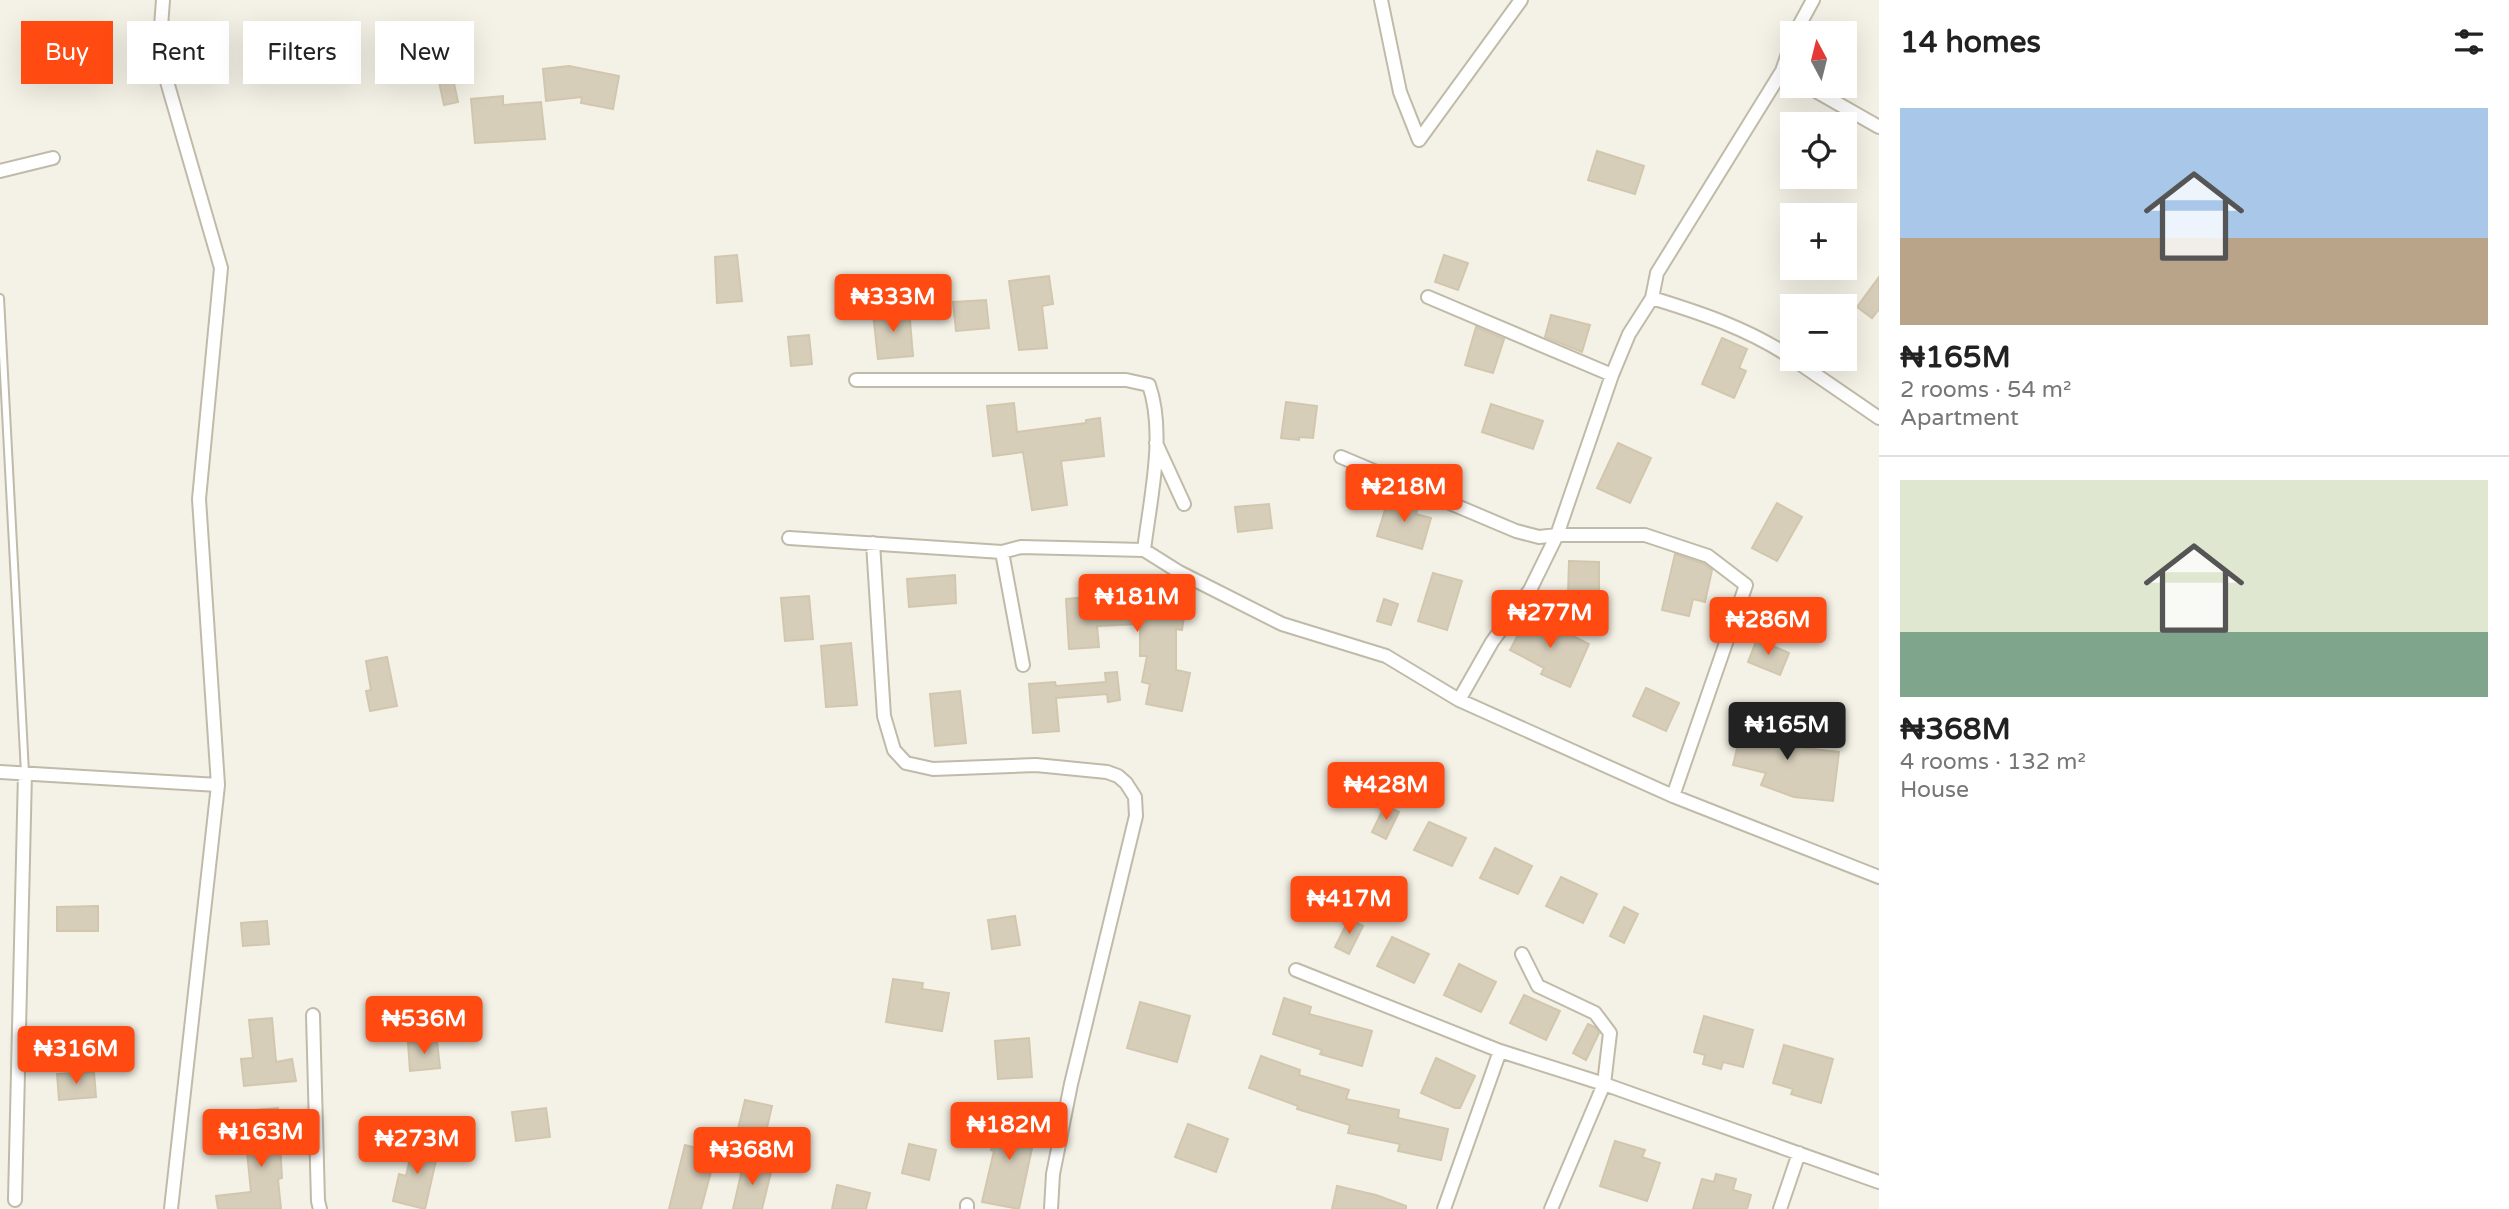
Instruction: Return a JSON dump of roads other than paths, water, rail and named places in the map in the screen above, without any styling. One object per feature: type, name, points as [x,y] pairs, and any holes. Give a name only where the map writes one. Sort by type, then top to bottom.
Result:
[{"type":"street","points":[[163,0],[159,54],[221,268],[199,499],[218,785],[171,1209]]},
{"type":"street","points":[[1381,0],[1400,92],[1419,140],[1521,0]]},
{"type":"street","points":[[1799,21],[1813,0]]},
{"type":"street","points":[[1459,700],[1492,642],[1530,590],[1557,535],[1612,375],[1629,334],[1652,298],[1657,272],[1780,85]]},
{"type":"street","points":[[1828,98],[1879,127]]},
{"type":"street","points":[[0,171],[52,158]]},
{"type":"street","points":[[1428,297],[1612,375]]},
{"type":"street","points":[[1652,298],[1710,316],[1780,350]]},
{"type":"street","points":[[1810,371],[1879,418]]},
{"type":"street","points":[[856,380],[1126,380],[1149,385],[1155,404],[1156,443],[1144,550]]},
{"type":"street","points":[[1156,443],[1184,504]]},
{"type":"street","points":[[1341,457],[1516,531],[1539,537],[1645,535],[1707,556],[1746,585],[1673,796]]},
{"type":"street","points":[[789,538],[1002,552],[1021,547],[1144,550],[1179,572],[1282,624],[1386,656],[1459,700],[1673,796],[1879,877]]},
{"type":"street","points":[[873,543],[884,716],[894,750],[906,763],[933,769],[1036,765],[1107,772],[1126,783],[1135,797],[1136,816],[1068,1097],[1053,1174],[1051,1209]]},
{"type":"street","points":[[1002,552],[1023,665]]},
{"type":"street","points":[[0,772],[218,785]]},
{"type":"street","points":[[15,1200],[25,773]]},
{"type":"street","points":[[1522,954],[1538,986],[1595,1013],[1610,1033],[1604,1084],[1551,1209]]},
{"type":"street","points":[[1296,970],[1500,1051],[1604,1084],[1879,1182]]},
{"type":"street","points":[[313,1015],[320,1209]]},
{"type":"street","points":[[1444,1209],[1500,1051]]},
{"type":"street","points":[[1780,1209],[1799,1153]]},
{"type":"lane","points":[[0,298],[25,773]]}]
